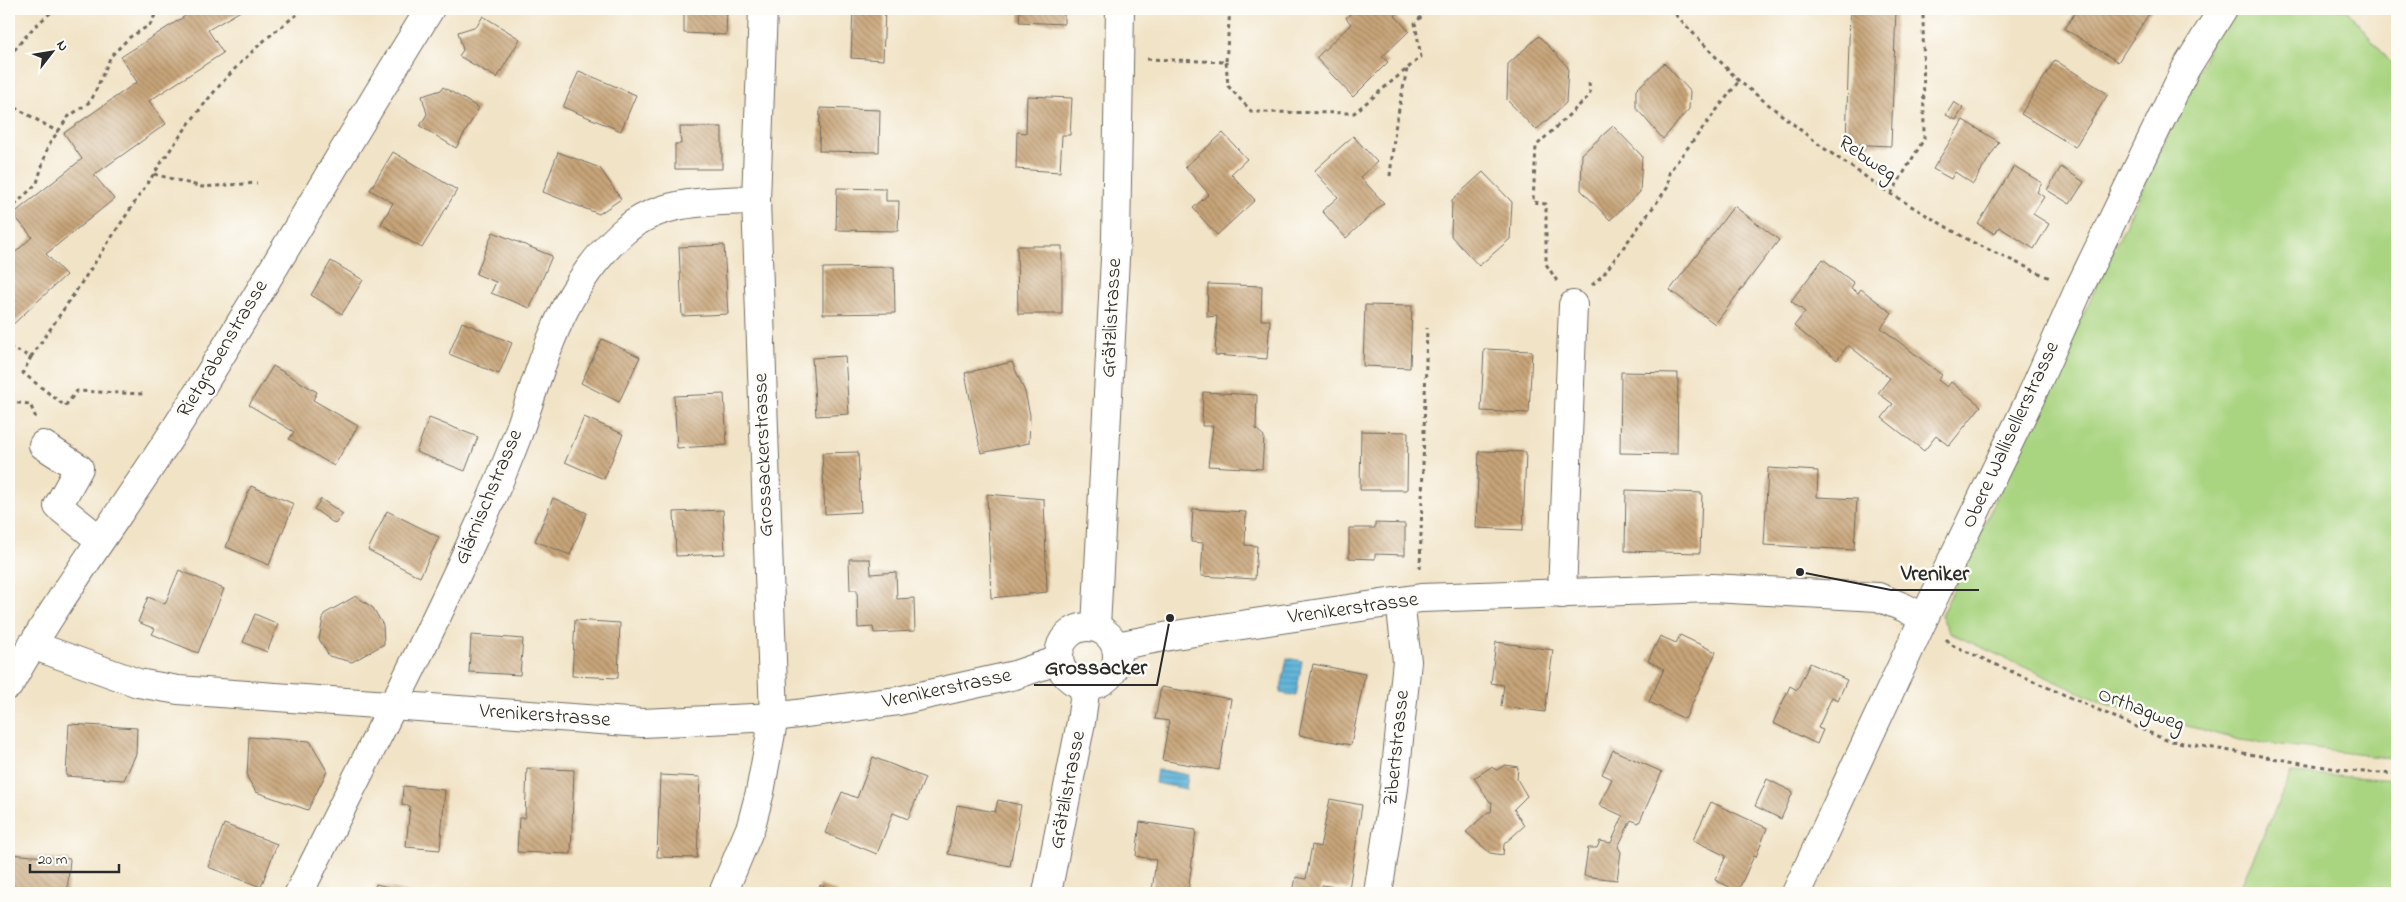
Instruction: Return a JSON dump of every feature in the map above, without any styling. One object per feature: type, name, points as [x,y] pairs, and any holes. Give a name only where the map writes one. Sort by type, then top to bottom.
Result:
[{"type":"street","name":"Rietgrabenstrasse","points":[[9,685],[32,645],[178,424],[430,9]]},
{"type":"street","name":"Grossackerstrasse","points":[[723,893],[751,826],[760,792],[774,717],[756,200],[763,9]]},
{"type":"street","name":"Grätzlistrasse","points":[[1096,627],[1116,239],[1120,9]]},
{"type":"street","name":"Obere Wallisellerstrasse","points":[[1796,893],[1924,618],[2030,399],[2078,291],[2186,68],[2223,9]]},
{"type":"street","name":"Glärnischstrasse","points":[[299,893],[478,528],[517,436],[547,344],[570,298],[596,259],[623,231],[656,211],[708,201],[756,200]]},
{"type":"street","points":[[1562,594],[1573,305]]},
{"type":"street","points":[[43,445],[80,468],[58,506],[100,540]]},
{"type":"street","name":"Vrenikerstrasse","points":[[1116,646],[1175,635],[1410,600],[1712,588],[1820,592],[1878,597],[1924,618]]},
{"type":"street","name":"Zibertstrasse","points":[[1378,893],[1394,788],[1407,661],[1410,600]]},
{"type":"street","points":[[1084,627],[1096,627],[1105,632],[1116,646],[1118,656],[1112,674],[1095,685],[1076,683],[1068,677],[1060,660],[1060,649],[1065,638],[1073,631],[1084,627]]},
{"type":"street","name":"Vrenikerstrasse","points":[[32,645],[138,683],[178,690],[642,723],[774,717],[898,701],[1015,675],[1060,660]]},
{"type":"street","name":"Grätzlistrasse","points":[[1047,893],[1081,722],[1086,685]]},
{"type":"path","points":[[9,56],[34,27],[55,9]]},
{"type":"path","points":[[9,211],[37,183],[48,146],[68,117],[91,101],[111,56],[130,37],[150,25],[158,9]]},
{"type":"path","points":[[143,394],[76,391],[65,406],[23,372],[197,112],[230,71],[274,30],[305,9]]},
{"type":"path","points":[[1230,9],[1226,62],[1228,86],[1252,112],[1354,113],[1421,57],[1415,23],[1429,9]]},
{"type":"path","name":"Rebweg","points":[[1670,9],[1739,80],[1822,147],[1891,194],[1970,240],[2078,291]]},
{"type":"path","points":[[1891,194],[1924,139],[1924,9]]},
{"type":"path","points":[[1140,58],[1226,62]]},
{"type":"path","points":[[1390,176],[1395,129],[1407,69]]},
{"type":"path","points":[[1589,81],[1590,96],[1536,146],[1534,202],[1546,204],[1546,264],[1573,305],[1603,275],[1668,187],[1669,172],[1739,80]]},
{"type":"path","points":[[9,102],[11,105],[58,132]]},
{"type":"path","points":[[154,174],[202,187],[257,184]]},
{"type":"path","points":[[1410,600],[1426,328]]},
{"type":"path","points":[[9,347],[32,357]]},
{"type":"path","name":"Orthagweg","points":[[1924,618],[1952,645],[2166,740],[2349,771],[2397,774]]},
{"type":"green space","points":[[2237,9],[2346,9],[2397,70],[2397,759],[2240,740],[2105,704],[1950,633],[1941,616],[2216,33]]},
{"type":"green space","points":[[2292,773],[2397,780],[2397,893],[2237,893]]},
{"type":"water","points":[[1287,658],[1302,661],[1296,696],[1280,693]]},
{"type":"water","points":[[1157,769],[1188,775],[1186,789],[1155,783]]},
{"type":"building","points":[[196,9],[244,9],[208,30],[223,53],[149,101],[166,124],[94,175],[114,199],[46,254],[66,275],[9,328],[9,258],[32,237],[13,214],[82,159],[64,133],[137,82],[121,57]]},
{"type":"building","points":[[679,9],[727,9],[726,35],[684,33],[684,12],[679,11]]},
{"type":"building","points":[[853,9],[885,9],[883,60],[851,58]]},
{"type":"building","points":[[1020,9],[1064,9],[1064,24],[1019,22]]},
{"type":"building","points":[[1355,9],[1402,9],[1395,16],[1409,31],[1382,57],[1388,62],[1353,97],[1316,58],[1351,24],[1346,18]]},
{"type":"building","points":[[1850,9],[1896,9],[1891,146],[1846,144]]},
{"type":"building","points":[[2077,9],[2152,9],[2118,62],[2065,29]]},
{"type":"building","points":[[483,16],[520,39],[497,78],[459,56],[463,50],[458,32],[477,26]]},
{"type":"building","points":[[1539,36],[1568,67],[1566,103],[1536,130],[1507,100],[1508,64]]},
{"type":"building","points":[[2055,60],[2108,94],[2075,147],[2021,114]]},
{"type":"building","points":[[1664,63],[1690,91],[1689,109],[1663,139],[1636,108],[1636,90]]},
{"type":"building","points":[[579,71],[636,95],[621,131],[563,107]]},
{"type":"building","points":[[443,87],[479,108],[456,148],[420,126],[427,114],[422,96],[441,90]]},
{"type":"building","points":[[1027,96],[1072,98],[1070,135],[1062,135],[1060,172],[1016,169],[1017,132],[1026,133]]},
{"type":"building","points":[[1954,102],[1963,108],[1956,120],[1946,115]]},
{"type":"building","points":[[820,108],[880,110],[879,152],[819,151]]},
{"type":"building","points":[[1963,120],[1999,142],[1973,184],[1955,172],[1951,179],[1933,169]]},
{"type":"building","points":[[1613,126],[1642,156],[1640,192],[1610,220],[1581,190],[1582,154]]},
{"type":"building","points":[[680,127],[722,127],[722,169],[675,169],[675,144],[681,144]]},
{"type":"building","points":[[1223,133],[1247,159],[1231,174],[1255,200],[1217,235],[1193,208],[1209,194],[1185,167]]},
{"type":"building","points":[[1353,136],[1377,162],[1360,177],[1384,203],[1346,238],[1322,211],[1338,197],[1314,171]]},
{"type":"building","points":[[393,152],[457,190],[422,248],[381,224],[393,203],[370,190]]},
{"type":"building","points":[[558,152],[600,168],[621,199],[599,214],[543,192]]},
{"type":"building","points":[[2014,166],[2042,183],[2037,192],[2044,197],[2033,214],[2049,224],[2034,249],[1999,227],[1995,234],[1978,224]]},
{"type":"building","points":[[2061,167],[2084,182],[2070,204],[2047,190]]},
{"type":"building","points":[[1483,172],[1512,202],[1510,239],[1479,266],[1451,236],[1452,200]]},
{"type":"building","points":[[837,188],[886,189],[886,201],[899,201],[898,231],[836,230]]},
{"type":"building","points":[[1734,206],[1779,240],[1715,324],[1670,290]]},
{"type":"building","points":[[493,232],[552,256],[530,308],[491,293],[496,282],[476,274]]},
{"type":"building","points":[[724,245],[728,314],[682,316],[679,247]]},
{"type":"building","points":[[1017,246],[1062,246],[1062,314],[1018,314]]},
{"type":"building","points":[[1823,259],[1854,283],[1851,288],[1858,293],[1861,289],[1892,313],[1881,328],[1942,375],[1938,380],[1947,387],[1951,382],[1981,406],[1949,446],[1936,436],[1924,451],[1882,418],[1893,404],[1878,393],[1890,378],[1848,345],[1837,360],[1794,326],[1805,312],[1791,301]]},
{"type":"building","points":[[331,261],[363,280],[342,314],[311,295]]},
{"type":"building","points":[[894,267],[895,313],[823,314],[823,268]]},
{"type":"building","points":[[1208,284],[1262,286],[1261,320],[1270,320],[1267,359],[1215,355],[1217,316],[1207,317]]},
{"type":"building","points":[[1365,305],[1412,306],[1410,368],[1363,366]]},
{"type":"building","points":[[462,322],[512,343],[499,374],[449,354]]},
{"type":"building","points":[[602,339],[640,357],[619,402],[581,383]]},
{"type":"building","points":[[1484,349],[1532,351],[1529,413],[1481,411]]},
{"type":"building","points":[[845,356],[849,414],[816,416],[812,358]]},
{"type":"building","points":[[1012,362],[1025,392],[1030,415],[1029,443],[981,453],[965,373]]},
{"type":"building","points":[[273,366],[317,392],[313,400],[358,426],[334,466],[289,439],[294,432],[249,405]]},
{"type":"building","points":[[1621,372],[1678,373],[1677,454],[1620,453]]},
{"type":"building","points":[[1203,392],[1257,395],[1256,429],[1264,436],[1262,469],[1208,466],[1213,426],[1202,426]]},
{"type":"building","points":[[724,394],[727,445],[677,448],[674,396]]},
{"type":"building","points":[[584,417],[623,434],[604,479],[565,462]]},
{"type":"building","points":[[429,418],[478,437],[465,471],[416,452]]},
{"type":"building","points":[[1361,431],[1408,432],[1407,490],[1360,490]]},
{"type":"building","points":[[1479,451],[1526,452],[1523,530],[1476,528]]},
{"type":"building","points":[[858,452],[861,512],[825,514],[822,453]]},
{"type":"building","points":[[1768,468],[1818,471],[1817,497],[1857,499],[1854,550],[1764,545]]},
{"type":"building","points":[[251,486],[294,504],[269,565],[226,547]]},
{"type":"building","points":[[1626,490],[1702,493],[1700,553],[1625,551]]},
{"type":"building","points":[[987,494],[1044,499],[1047,592],[991,598]]},
{"type":"building","points":[[553,498],[587,513],[570,555],[535,541]]},
{"type":"building","points":[[321,499],[343,514],[335,524],[314,509]]},
{"type":"building","points":[[1193,509],[1246,512],[1245,545],[1257,546],[1255,579],[1201,576],[1203,543],[1191,542]]},
{"type":"building","points":[[723,510],[725,554],[676,556],[674,512]]},
{"type":"building","points":[[387,511],[439,537],[420,577],[368,550]]},
{"type":"building","points":[[1375,523],[1405,524],[1405,555],[1375,554],[1375,559],[1349,558],[1349,528],[1375,528]]},
{"type":"building","points":[[849,559],[870,559],[871,574],[896,572],[897,599],[914,598],[915,631],[874,633],[873,627],[858,628],[857,590],[850,590]]},
{"type":"building","points":[[179,570],[224,589],[198,653],[152,634],[155,629],[138,622],[148,597],[165,604]]},
{"type":"building","points":[[356,596],[373,608],[383,625],[384,644],[352,662],[329,656],[319,639],[324,614]]},
{"type":"building","points":[[255,614],[278,624],[267,652],[243,642]]},
{"type":"building","points":[[575,620],[620,623],[618,678],[572,676]]},
{"type":"building","points":[[471,635],[523,639],[520,675],[469,672]]},
{"type":"building","points":[[1680,635],[1716,652],[1685,719],[1649,702],[1664,669],[1648,661],[1660,636],[1676,643]]},
{"type":"building","points":[[1496,642],[1553,650],[1545,712],[1501,706],[1504,685],[1491,683]]},
{"type":"building","points":[[1810,663],[1847,680],[1838,700],[1832,697],[1818,728],[1823,730],[1817,744],[1773,723],[1790,686],[1797,690]]},
{"type":"building","points":[[1313,664],[1365,674],[1351,745],[1299,735]]},
{"type":"building","points":[[1161,687],[1231,699],[1219,770],[1162,760],[1169,721],[1155,719]]},
{"type":"building","points":[[69,724],[137,728],[136,754],[124,780],[66,776]]},
{"type":"building","points":[[249,737],[310,741],[327,771],[308,810],[256,792],[247,777]]},
{"type":"building","points":[[1613,750],[1662,772],[1639,823],[1631,820],[1618,847],[1621,852],[1617,880],[1584,876],[1588,848],[1597,848],[1600,841],[1611,843],[1623,816],[1599,805],[1612,779],[1602,774]]},
{"type":"building","points":[[873,757],[925,778],[908,819],[893,813],[877,854],[825,833],[842,792],[857,798]]},
{"type":"building","points":[[1505,765],[1518,767],[1517,779],[1527,796],[1514,809],[1524,826],[1504,844],[1503,855],[1490,853],[1466,832],[1488,812],[1491,812],[1492,802],[1490,802],[1474,778],[1491,767],[1497,770]]},
{"type":"building","points":[[527,768],[574,770],[571,854],[517,852],[519,818],[525,818]]},
{"type":"building","points":[[660,775],[700,777],[697,858],[657,857]]},
{"type":"building","points":[[1767,779],[1793,792],[1781,819],[1755,806]]},
{"type":"building","points":[[403,786],[445,790],[440,850],[406,847],[410,806],[402,805]]},
{"type":"building","points":[[1330,799],[1362,805],[1349,889],[1322,885],[1320,893],[1293,892],[1296,877],[1306,879],[1312,845],[1320,847]]},
{"type":"building","points":[[998,800],[1021,805],[1010,866],[948,854],[957,805],[995,812]]},
{"type":"building","points":[[1711,802],[1767,828],[1756,857],[1754,856],[1738,891],[1715,880],[1726,856],[1693,840]]},
{"type":"building","points":[[1140,822],[1196,830],[1188,893],[1152,891],[1156,860],[1136,856]]},
{"type":"building","points":[[224,824],[277,844],[261,887],[208,867]]},
{"type":"building","points":[[9,854],[70,859],[67,893],[9,893]]},
{"type":"building","points":[[376,884],[412,893],[374,893]]},
{"type":"building","points":[[820,885],[839,893],[817,893]]},
{"type":"place","name":"Vreniker","points":[[1800,572]]},
{"type":"place","name":"Grossacker","points":[[1170,618]]}]
